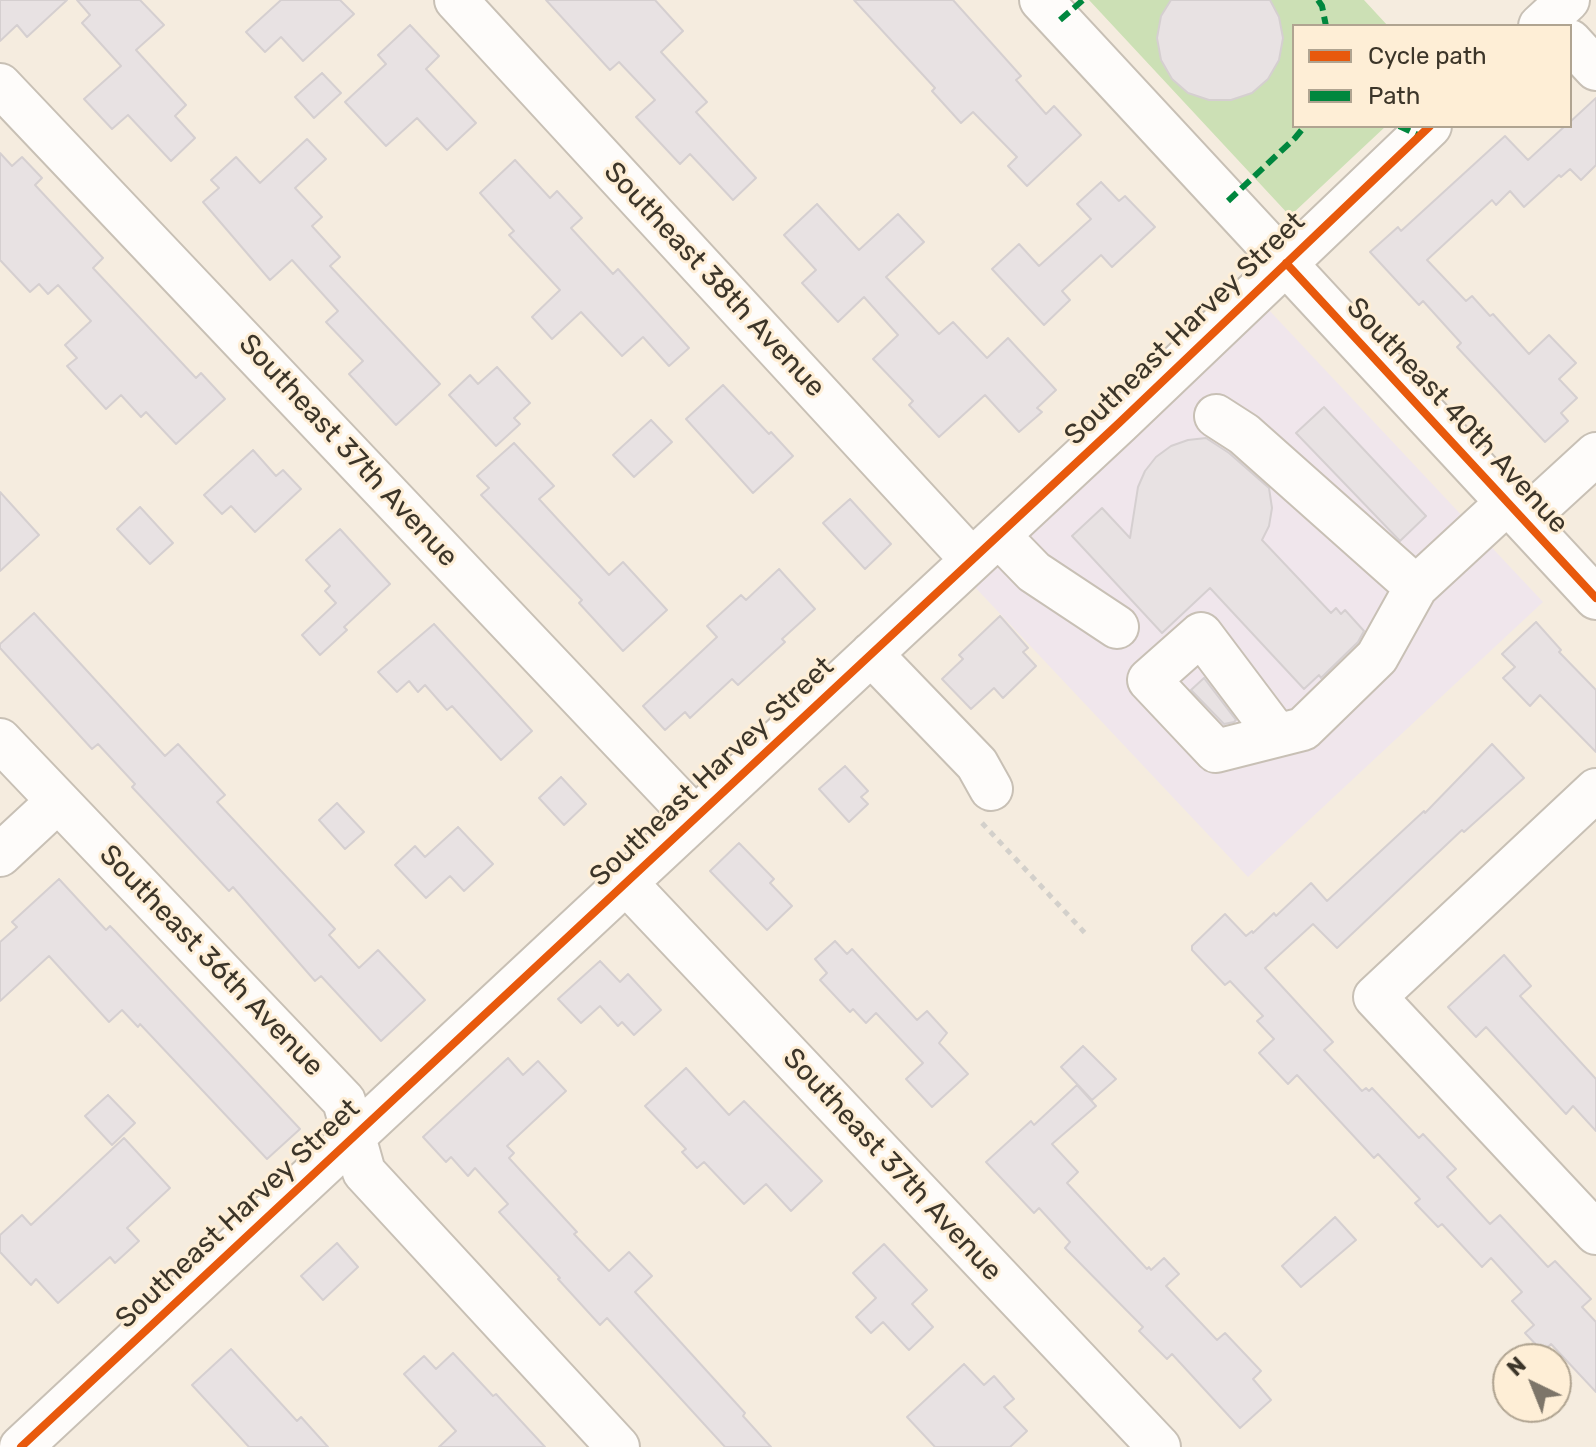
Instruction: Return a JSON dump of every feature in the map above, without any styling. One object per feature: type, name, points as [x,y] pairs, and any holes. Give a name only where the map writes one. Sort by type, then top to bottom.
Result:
[{"type":"street","name":"Southeast 38th Avenue","points":[[456,0],[985,548],[1034,572],[1117,627]]},
{"type":"street","name":"Southeast 40th Avenue","points":[[1041,0],[1596,598]]},
{"type":"street","points":[[1572,41],[1596,69]]},
{"type":"street","name":"Southeast 37th Avenue","points":[[0,85],[695,818]]},
{"type":"street","name":"Southeast Harvey Street","points":[[21,1447],[1152,392],[1428,128]]},
{"type":"street","points":[[1188,358],[1216,416]]},
{"type":"street","points":[[1152,392],[1216,416],[1244,434],[1416,587]]},
{"type":"street","points":[[1277,735],[1303,729],[1377,657],[1416,587],[1596,454]]},
{"type":"street","points":[[871,654],[977,764],[991,789]]},
{"type":"street","name":"Southeast 36th Avenue","points":[[0,740],[344,1101],[364,1172],[618,1447]]},
{"type":"street","points":[[1596,790],[1375,997],[1596,1233]]},
{"type":"street","points":[[0,855],[58,801]]},
{"type":"street","name":"Southeast 37th Avenue","points":[[626,883],[1159,1447]]},
{"type":"shaded area","points":[[1267,308],[1543,602],[1248,877],[972,584]]},
{"type":"green space","points":[[1089,0],[1364,0],[1386,24],[1292,24],[1292,128],[1384,128],[1290,216]]},
{"type":"building","points":[[0,0],[67,0],[27,37],[17,25],[0,41]]},
{"type":"building","points":[[77,0],[140,0],[164,25],[136,50],[186,105],[175,116],[195,138],[171,161],[128,115],[112,129],[84,99],[121,66],[82,23],[90,15]]},
{"type":"building","points":[[281,0],[340,0],[354,14],[303,61],[281,37],[265,52],[246,32]]},
{"type":"building","points":[[546,0],[655,0],[683,31],[661,52],[707,102],[696,112],[756,178],[733,200],[690,154],[680,164],[636,117],[655,100],[619,62],[610,70]]},
{"type":"building","points":[[854,0],[953,0],[1021,76],[1016,80],[1046,114],[1054,106],[1081,135],[1027,186],[1008,166],[1017,157],[973,112],[961,123],[932,91],[935,88]]},
{"type":"building","points":[[1171,0],[1270,0],[1279,17],[1283,38],[1279,60],[1268,79],[1252,93],[1231,100],[1209,100],[1188,93],[1172,79],[1161,60],[1157,38],[1161,16]]},
{"type":"building","points":[[410,25],[439,56],[426,69],[476,123],[447,150],[417,118],[386,146],[345,102],[386,64],[378,55]]},
{"type":"building","points":[[322,73],[341,93],[314,118],[295,97]]},
{"type":"building","points":[[1596,98],[1596,165],[1581,180],[1570,169],[1524,207],[1510,191],[1496,205],[1492,200],[1427,260],[1466,301],[1472,296],[1490,316],[1493,314],[1529,354],[1549,335],[1576,363],[1559,379],[1577,398],[1561,413],[1568,421],[1545,442],[1457,347],[1461,343],[1423,301],[1419,305],[1370,252],[1398,227],[1401,231],[1505,136],[1528,160],[1563,128],[1572,128],[1572,120]]},
{"type":"building","points":[[307,139],[326,159],[295,188],[322,217],[312,226],[340,257],[330,266],[440,384],[396,425],[349,374],[363,361],[326,322],[338,311],[292,260],[270,280],[203,202],[219,188],[211,180],[236,157],[260,183]]},
{"type":"building","points":[[0,153],[12,166],[22,157],[42,178],[35,185],[103,258],[93,268],[196,378],[201,373],[225,399],[176,444],[146,412],[141,417],[121,395],[106,409],[67,366],[77,358],[65,345],[91,321],[58,285],[48,294],[39,284],[30,292],[0,260]]},
{"type":"building","points":[[515,160],[550,198],[557,191],[582,218],[571,228],[613,274],[618,269],[689,348],[669,366],[643,337],[622,356],[581,312],[552,339],[532,317],[560,290],[509,235],[514,231],[480,193]]},
{"type":"building","points":[[1101,182],[1119,201],[1125,196],[1155,227],[1112,267],[1101,255],[1062,291],[1070,300],[1044,325],[992,269],[1019,244],[1039,266],[1091,219],[1077,204]]},
{"type":"building","points":[[817,204],[859,250],[898,214],[924,242],[886,277],[939,334],[953,322],[987,358],[1008,338],[1056,390],[1037,408],[1042,412],[1019,432],[985,395],[939,437],[909,405],[913,401],[873,359],[898,335],[864,297],[838,322],[802,283],[816,270],[784,235]]},
{"type":"building","points":[[497,367],[530,403],[514,418],[520,424],[496,446],[449,395],[470,375],[478,384]]},
{"type":"building","points":[[723,385],[793,456],[753,493],[686,419]]},
{"type":"building","points":[[1324,407],[1426,516],[1400,541],[1296,433]]},
{"type":"building","points":[[651,420],[672,442],[634,477],[613,455]]},
{"type":"building","points":[[1206,438],[1229,453],[1269,488],[1272,508],[1269,526],[1262,540],[1331,613],[1336,608],[1341,614],[1345,610],[1364,631],[1358,642],[1321,678],[1319,675],[1304,689],[1210,588],[1162,633],[1072,536],[1102,508],[1130,538],[1138,487],[1145,471],[1156,457],[1171,446]]},
{"type":"building","points":[[514,443],[554,486],[539,499],[609,575],[623,562],[667,610],[623,651],[579,603],[582,600],[481,495],[489,488],[477,476]]},
{"type":"building","points":[[253,450],[276,476],[283,470],[301,489],[255,532],[231,506],[222,514],[204,495]]},
{"type":"building","points":[[0,492],[39,535],[0,571]]},
{"type":"building","points":[[850,499],[891,544],[865,569],[823,523]]},
{"type":"building","points":[[140,507],[173,543],[150,564],[117,529]]},
{"type":"building","points":[[340,529],[390,584],[344,627],[347,630],[320,655],[302,635],[336,603],[325,591],[330,586],[306,560]]},
{"type":"building","points":[[779,569],[815,609],[782,639],[785,642],[738,685],[732,679],[690,718],[685,712],[665,730],[643,706],[717,637],[707,626],[741,595],[746,600]]},
{"type":"building","points":[[34,613],[165,756],[178,744],[225,795],[217,802],[335,929],[329,935],[359,968],[378,950],[425,1000],[381,1041],[321,976],[315,981],[233,887],[229,891],[132,787],[135,784],[98,744],[92,749],[0,648],[0,644]]},
{"type":"building","points":[[1000,616],[1028,648],[1023,652],[1036,666],[1003,698],[994,688],[971,709],[942,679],[963,659],[959,655]]},
{"type":"building","points":[[1536,622],[1561,650],[1559,652],[1596,690],[1596,752],[1540,695],[1530,706],[1503,678],[1515,667],[1502,654]]},
{"type":"building","points":[[434,624],[532,731],[501,760],[452,706],[447,710],[425,685],[418,692],[409,681],[397,692],[378,672]]},
{"type":"building","points":[[1204,678],[1236,720],[1234,722],[1224,724],[1191,690]]},
{"type":"building","points":[[1492,744],[1524,778],[1464,832],[1462,830],[1337,948],[1313,924],[1265,968],[1333,1042],[1324,1050],[1362,1091],[1372,1088],[1419,1138],[1423,1134],[1456,1169],[1447,1177],[1490,1224],[1500,1215],[1548,1267],[1555,1261],[1591,1299],[1582,1307],[1596,1322],[1596,1392],[1572,1366],[1572,1343],[1534,1343],[1525,1333],[1534,1325],[1512,1301],[1522,1292],[1491,1258],[1482,1267],[1442,1224],[1438,1227],[1415,1203],[1420,1199],[1378,1154],[1374,1158],[1297,1075],[1288,1084],[1259,1053],[1274,1039],[1257,1021],[1263,1016],[1230,981],[1225,985],[1192,950],[1192,946],[1225,914],[1246,936],[1274,913],[1276,916],[1311,883],[1327,901],[1425,813]]},
{"type":"building","points":[[845,766],[868,791],[861,797],[868,804],[849,822],[819,789]]},
{"type":"building","points":[[561,777],[586,804],[564,825],[539,798]]},
{"type":"building","points":[[337,803],[364,832],[345,849],[319,820]]},
{"type":"building","points":[[458,827],[493,864],[464,891],[450,876],[426,898],[395,865],[415,846],[425,857]]},
{"type":"building","points":[[739,843],[774,879],[770,883],[792,906],[767,930],[710,871]]},
{"type":"building","points":[[59,879],[106,930],[110,926],[115,931],[300,1129],[267,1159],[140,1024],[138,1027],[122,1010],[109,1022],[49,956],[0,1001],[0,942],[17,927],[12,922]]},
{"type":"building","points":[[835,941],[847,954],[852,949],[917,1020],[927,1011],[947,1033],[939,1043],[968,1074],[932,1107],[906,1079],[923,1063],[876,1013],[866,1023],[853,1009],[850,1012],[820,980],[827,973],[815,959]]},
{"type":"building","points":[[1504,955],[1531,986],[1520,996],[1596,1079],[1596,1131],[1573,1106],[1566,1114],[1486,1027],[1476,1037],[1448,1007]]},
{"type":"building","points":[[600,961],[620,982],[628,974],[661,1010],[634,1035],[622,1022],[618,1026],[600,1006],[581,1023],[558,999]]},
{"type":"building","points":[[1083,1046],[1116,1079],[1092,1100],[1061,1067]]},
{"type":"building","points":[[508,1058],[523,1075],[538,1061],[566,1091],[507,1146],[514,1153],[509,1158],[609,1271],[629,1252],[652,1276],[635,1292],[745,1413],[743,1416],[771,1447],[725,1447],[607,1318],[600,1325],[558,1279],[499,1212],[508,1204],[475,1168],[468,1176],[451,1157],[446,1162],[423,1137]]},
{"type":"building","points":[[686,1068],[729,1115],[744,1101],[822,1181],[791,1211],[766,1184],[744,1204],[704,1162],[697,1168],[682,1152],[686,1149],[645,1106]]},
{"type":"building","points":[[1077,1085],[1096,1106],[1052,1144],[1078,1172],[1067,1183],[1147,1269],[1149,1267],[1151,1270],[1164,1258],[1179,1274],[1166,1286],[1217,1340],[1225,1333],[1261,1371],[1253,1379],[1271,1400],[1240,1428],[1172,1354],[1167,1359],[1139,1331],[1143,1327],[1065,1248],[1070,1242],[1039,1208],[1034,1213],[986,1162],[1031,1121],[1034,1125]]},
{"type":"building","points":[[108,1095],[135,1123],[112,1145],[85,1116]]},
{"type":"building","points":[[124,1138],[170,1188],[127,1228],[139,1241],[115,1263],[110,1257],[58,1303],[36,1279],[31,1285],[0,1252],[0,1235],[22,1215],[31,1225]]},
{"type":"building","points":[[1335,1217],[1356,1240],[1301,1287],[1282,1266]]},
{"type":"building","points":[[337,1243],[358,1267],[323,1300],[301,1276]]},
{"type":"building","points":[[884,1244],[927,1290],[912,1304],[933,1327],[909,1350],[883,1322],[871,1333],[856,1317],[876,1298],[853,1273]]},
{"type":"building","points":[[231,1349],[297,1421],[301,1417],[328,1447],[249,1447],[192,1385]]},
{"type":"building","points":[[453,1353],[545,1447],[439,1447],[456,1431],[404,1374],[424,1356],[436,1369]]},
{"type":"building","points":[[964,1364],[984,1385],[994,1376],[1014,1399],[1004,1407],[1027,1431],[1010,1447],[935,1447],[907,1417]]},
{"type":"marked path","points":[[1060,20],[1083,0]]},
{"type":"marked path","points":[[1318,0],[1326,24]]},
{"type":"marked path","points":[[1228,201],[1303,128]]},
{"type":"marked path","points":[[1403,128],[1420,136]]},
{"type":"cycle path","points":[[21,1447],[1119,423],[1428,128]]},
{"type":"cycle path","points":[[1286,263],[1596,598]]}]
